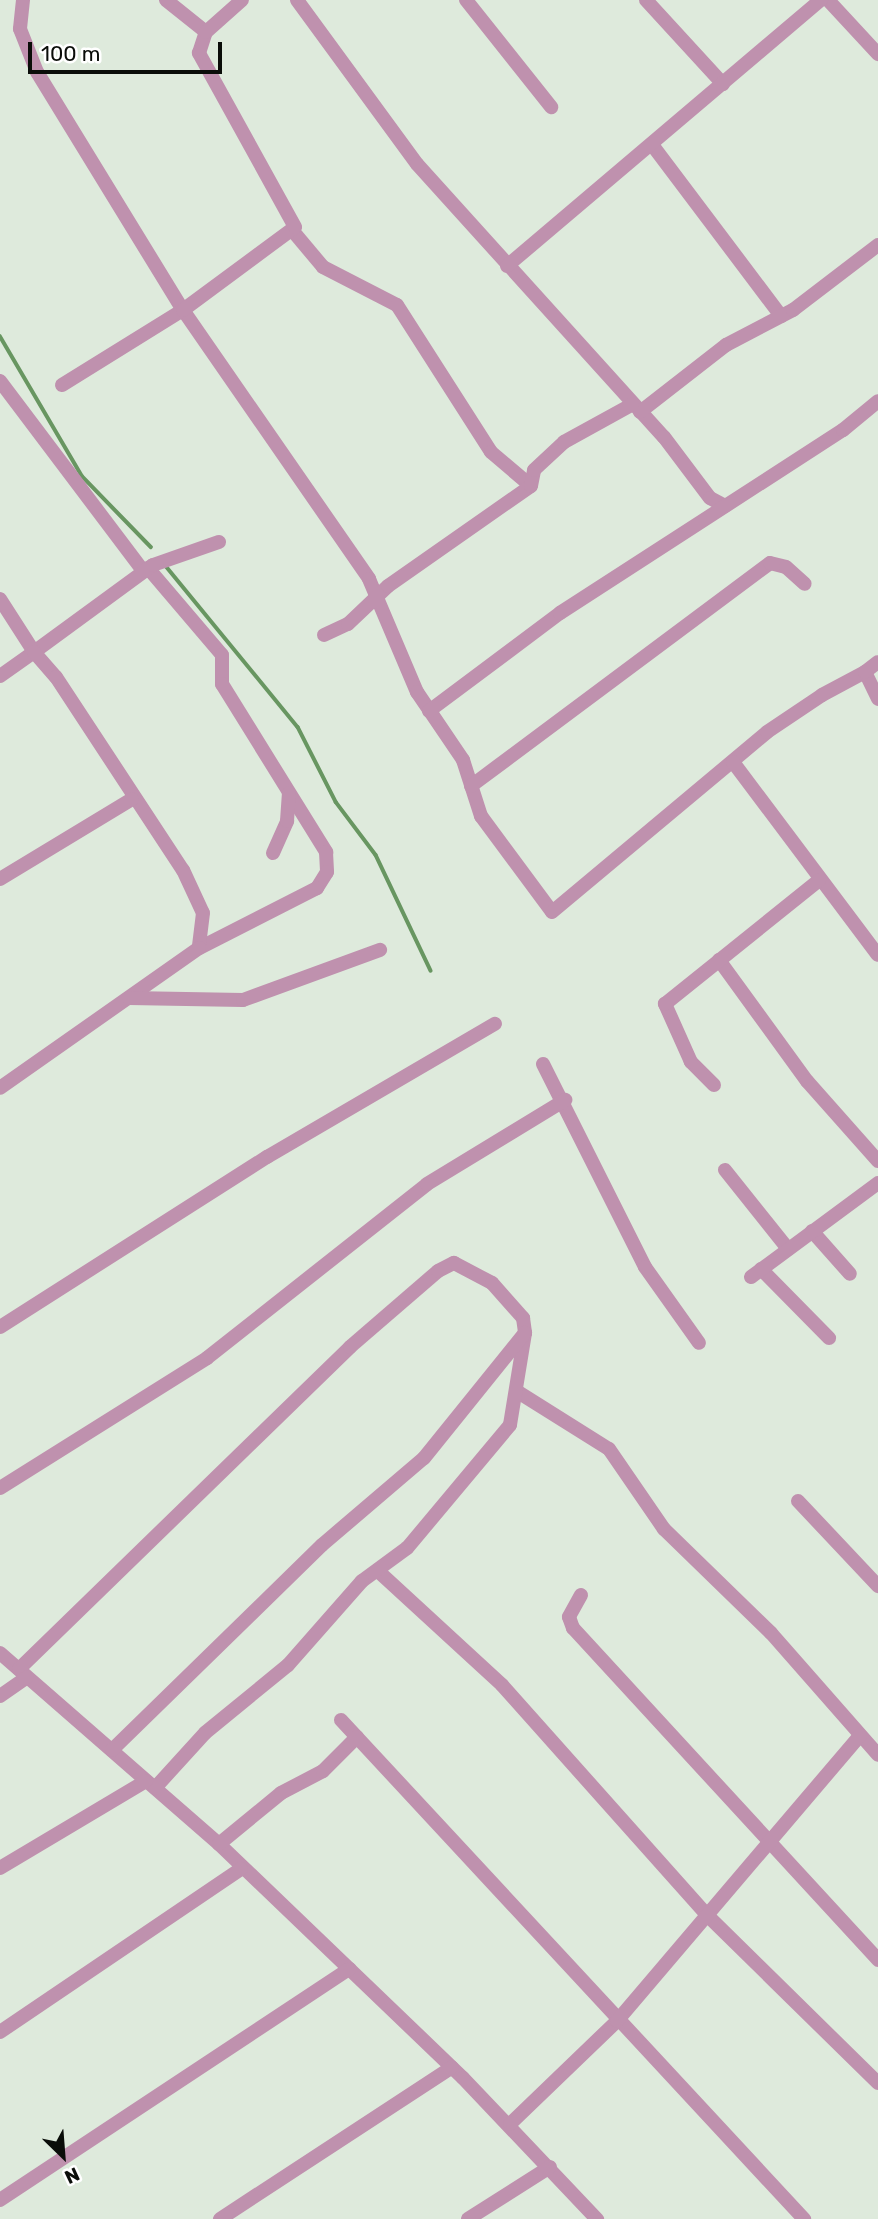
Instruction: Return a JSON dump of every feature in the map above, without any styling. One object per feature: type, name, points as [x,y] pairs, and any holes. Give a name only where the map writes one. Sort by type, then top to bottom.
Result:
[{"type":"street","points":[[23,0],[20,29],[32,65],[183,310],[369,579],[374,597],[429,711],[463,760],[481,816],[552,912],[767,732],[878,662]]},
{"type":"street","points":[[166,0],[206,32]]},
{"type":"street","points":[[243,0],[206,32],[199,53],[204,67],[290,208],[292,230],[323,267],[397,305],[491,452],[531,486]]},
{"type":"street","points":[[297,0],[365,99],[507,266],[635,408],[710,498],[725,506]]},
{"type":"street","points":[[466,0],[551,107]]},
{"type":"street","points":[[646,0],[723,84]]},
{"type":"street","points":[[507,266],[653,146],[821,0]]},
{"type":"street","points":[[828,0],[878,54]]},
{"type":"street","points":[[653,146],[781,316]]},
{"type":"street","points":[[62,384],[183,310],[292,230]]},
{"type":"street","points":[[324,635],[348,624],[374,597],[531,486],[534,470],[564,442],[635,408],[726,345],[781,316],[878,245]]},
{"type":"street","points":[[0,381],[146,570],[222,656],[222,684],[289,793],[317,830],[327,872],[306,895],[199,948],[0,1088]]},
{"type":"street","points":[[429,711],[560,613],[725,506],[878,401]]},
{"type":"street","points":[[0,676],[146,570],[219,542]]},
{"type":"street","points":[[471,786],[770,563],[786,567],[805,584]]},
{"type":"street","points":[[0,598],[193,890],[203,913],[199,948]]},
{"type":"street","points":[[864,672],[878,699]]},
{"type":"street","points":[[733,762],[819,880],[878,955]]},
{"type":"street","points":[[273,853],[287,821],[289,793]]},
{"type":"street","points":[[0,879],[132,799]]},
{"type":"street","points":[[714,1085],[691,1062],[664,1009],[719,960],[819,880]]},
{"type":"street","points":[[129,998],[243,1000],[380,950]]},
{"type":"street","points":[[719,960],[807,1081],[878,1161]]},
{"type":"street","points":[[0,1327],[267,1157],[495,1024]]},
{"type":"street","points":[[543,1064],[565,1100],[645,1267],[699,1343]]},
{"type":"street","points":[[0,1488],[207,1358],[427,1184],[565,1100]]},
{"type":"street","points":[[726,1170],[788,1249]]},
{"type":"street","points":[[829,1338],[756,1273],[878,1183]]},
{"type":"street","points":[[812,1231],[850,1274]]},
{"type":"street","points":[[0,1696],[341,1356],[438,1271],[454,1263],[492,1283],[523,1318],[525,1333],[518,1392],[510,1425],[494,1448],[407,1548],[378,1571],[151,1785],[0,1868]]},
{"type":"street","points":[[112,1751],[322,1545],[424,1458],[525,1333]]},
{"type":"street","points":[[518,1392],[603,1442],[664,1529],[771,1633],[878,1755]]},
{"type":"street","points":[[798,1501],[878,1586]]},
{"type":"street","points":[[378,1571],[502,1685],[709,1917],[878,2083]]},
{"type":"street","points":[[581,1595],[569,1617],[573,1628],[710,1782],[774,1840],[878,1960]]},
{"type":"street","points":[[0,1653],[219,1844],[241,1869],[510,2124],[597,2219]]},
{"type":"street","points":[[341,1720],[617,2021],[804,2219]]},
{"type":"street","points":[[510,2124],[617,2021],[709,1917],[860,1734]]},
{"type":"street","points":[[219,1844],[281,1793],[323,1771],[357,1737]]},
{"type":"street","points":[[0,2032],[241,1869]]},
{"type":"street","points":[[0,2200],[349,1969]]},
{"type":"street","points":[[219,2219],[452,2067]]},
{"type":"street","points":[[468,2219],[550,2167]]},
{"type":"waterway","points":[[0,336],[82,476],[151,547]]},
{"type":"waterway","points":[[166,566],[298,727],[336,802],[376,855],[431,971]]}]
